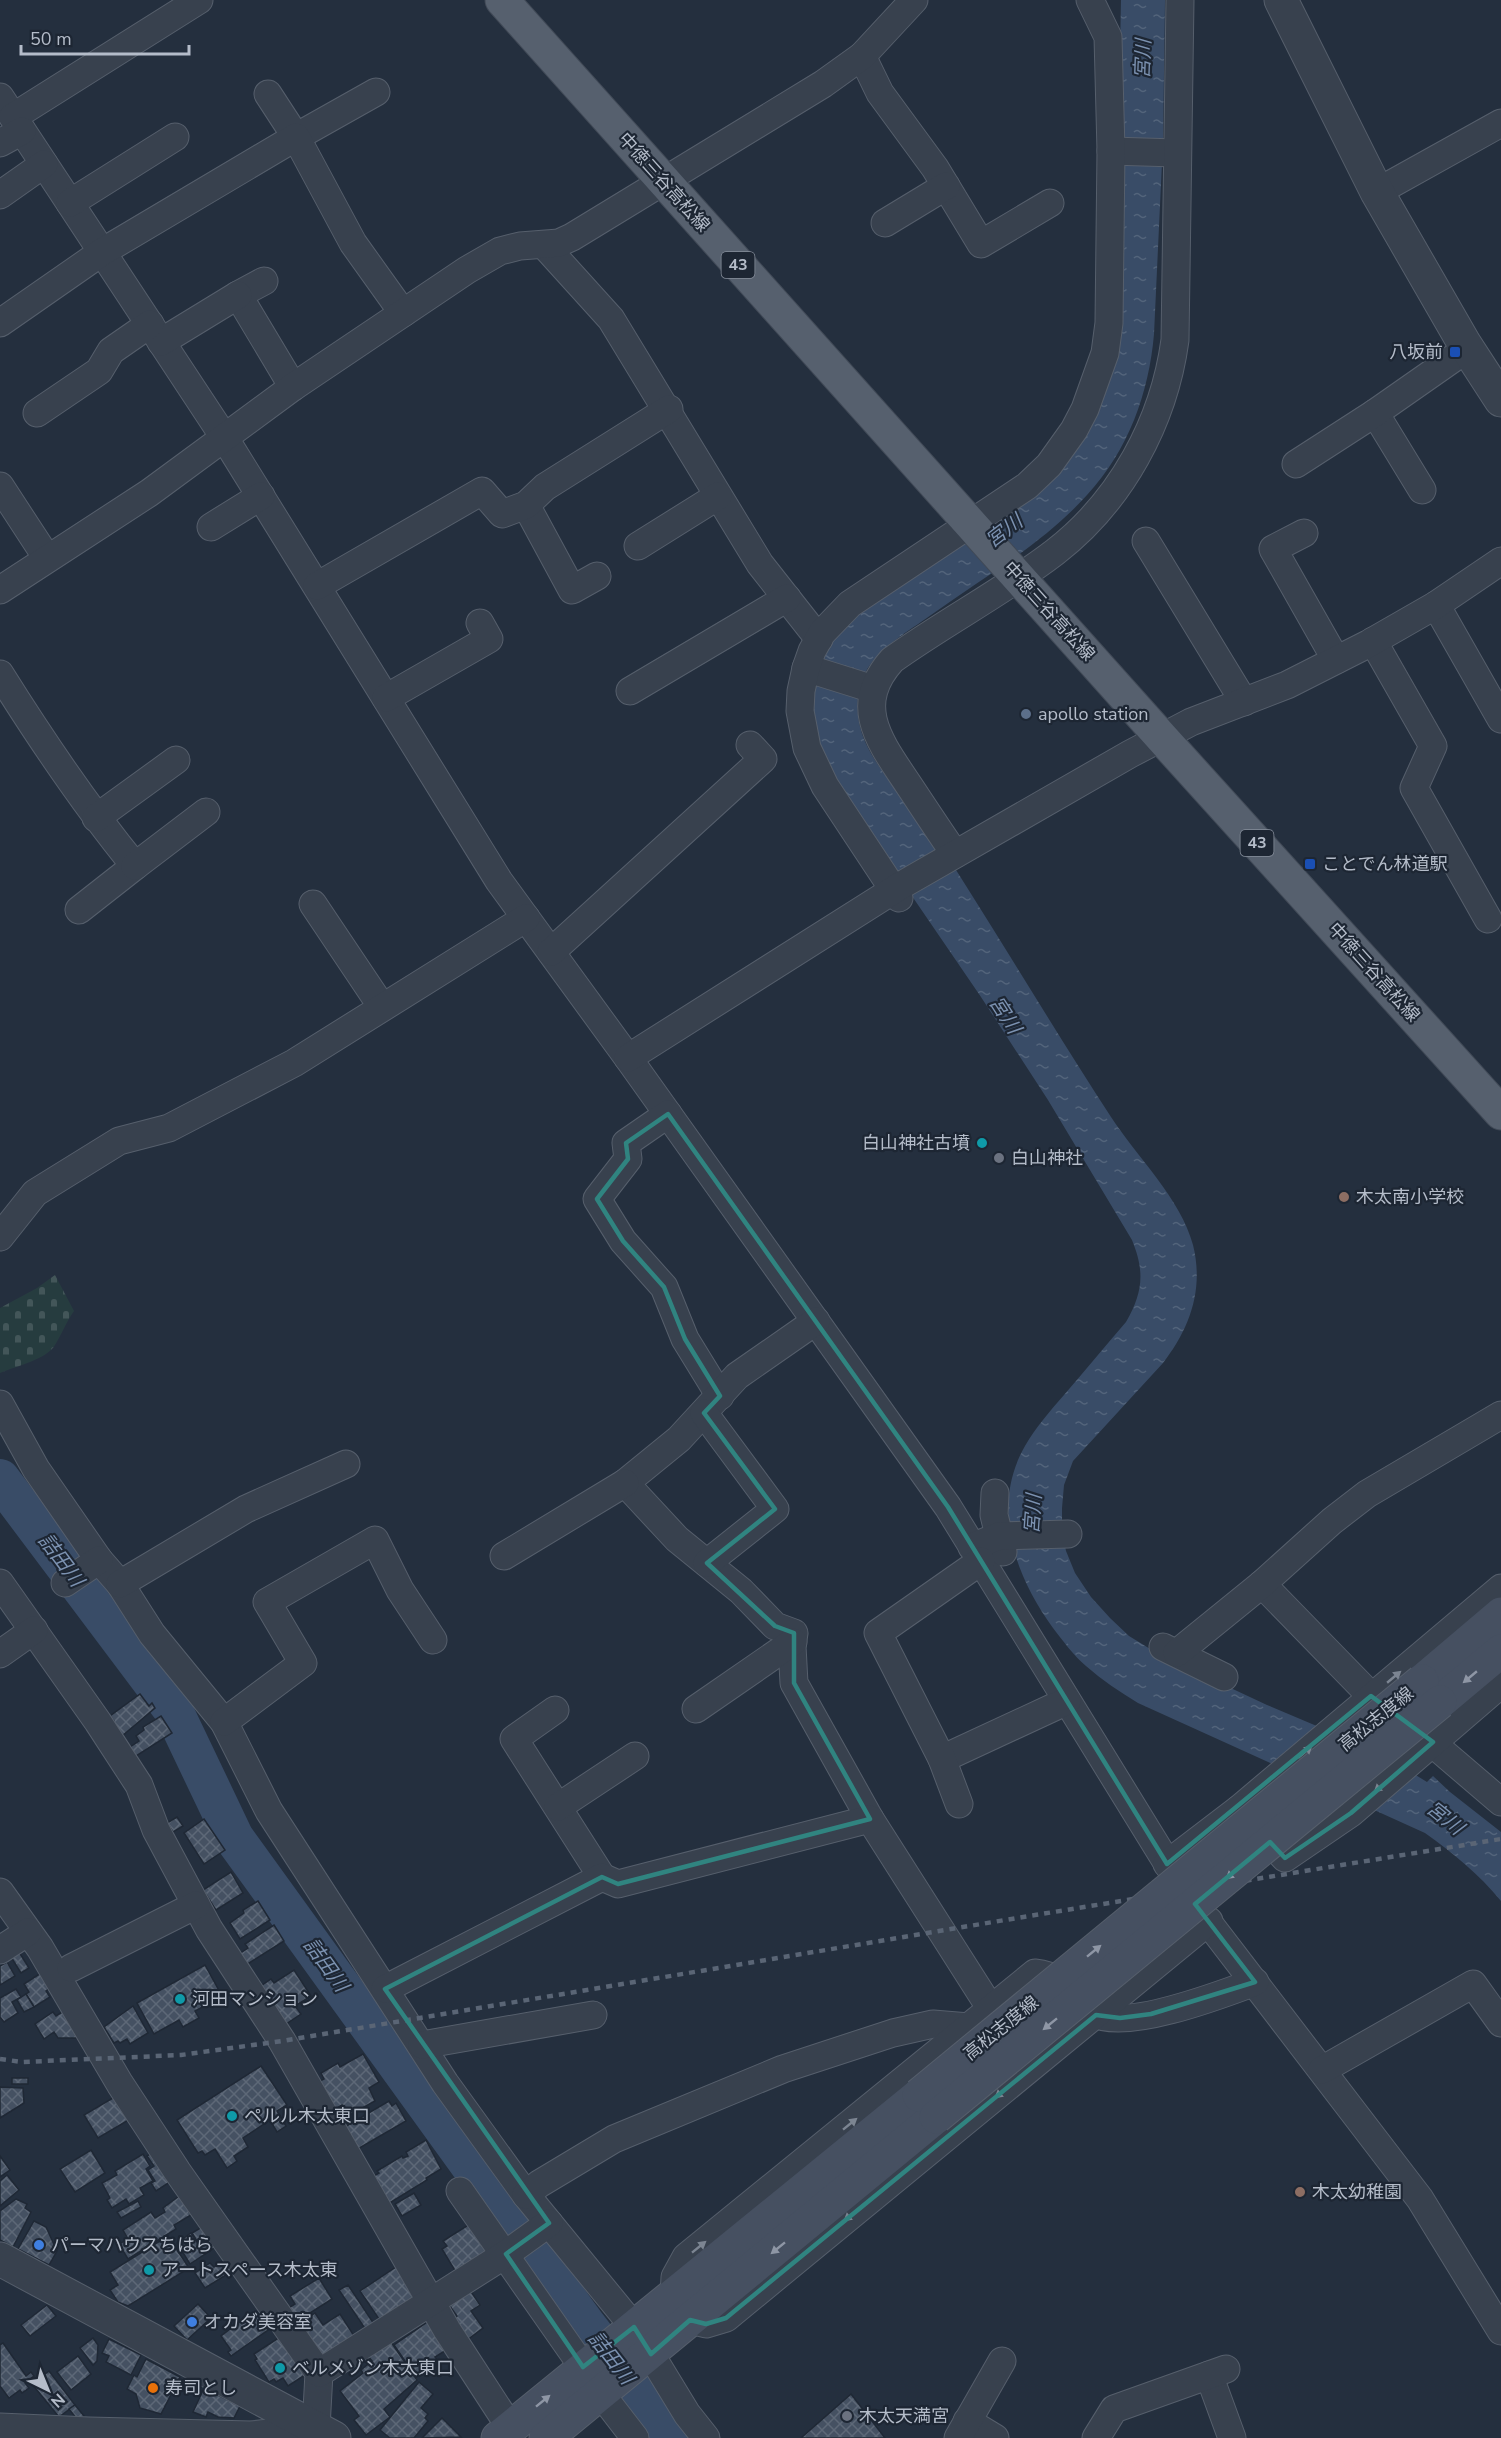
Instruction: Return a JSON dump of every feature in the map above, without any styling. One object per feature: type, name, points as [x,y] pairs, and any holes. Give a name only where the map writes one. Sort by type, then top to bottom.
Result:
[{"type":"main road","name":"中徳三谷高松線","points":[[502,0],[1501,1113]]},
{"type":"main road","name":"高松志度線","points":[[504,2433],[596,2378],[928,2106],[1431,1692],[1501,1614]]},
{"type":"main road","name":"高松志度線","points":[[1431,1692],[1501,1652]]},
{"type":"main road","name":"高松志度線","points":[[546,2438],[596,2378]]},
{"type":"street","points":[[199,0],[9,122],[44,164],[224,437],[499,881],[628,1058],[948,1508],[992,1546],[1067,1701],[1167,1864],[1420,2199],[1501,2331]]},
{"type":"street","points":[[0,590],[149,493],[293,387],[500,251],[520,246],[559,243],[572,237],[779,113],[862,56],[886,33],[914,0]]},
{"type":"street","points":[[897,892],[825,786],[807,748],[800,711],[809,669],[819,639],[850,604],[973,526],[1027,486],[1049,465],[1074,430],[1085,409],[1101,370],[1109,323],[1113,151],[1108,37],[1090,0]]},
{"type":"street","points":[[953,856],[881,743],[872,719],[870,688],[892,660],[1072,538],[1115,490],[1139,452],[1163,396],[1171,369],[1175,340],[1172,153],[1180,0]]},
{"type":"street","points":[[1281,0],[1377,192],[1501,400]]},
{"type":"street","points":[[862,56],[880,93],[946,186],[981,244],[1050,203]]},
{"type":"street","points":[[0,323],[102,252],[376,92]]},
{"type":"street","points":[[268,94],[296,137],[353,243],[403,313]]},
{"type":"street","points":[[1377,192],[1501,123]]},
{"type":"street","points":[[70,203],[175,137]]},
{"type":"street","points":[[1113,151],[1172,153]]},
{"type":"street","points":[[0,195],[44,164]]},
{"type":"street","points":[[885,223],[946,186]]},
{"type":"street","points":[[544,245],[611,320],[668,409],[760,564],[819,639]]},
{"type":"street","points":[[37,413],[99,372],[111,351],[156,333],[264,281]]},
{"type":"street","points":[[238,295],[293,387]]},
{"type":"street","points":[[1296,464],[1375,413],[1468,348]]},
{"type":"street","points":[[317,586],[482,491],[502,514],[526,505],[545,487],[668,409]]},
{"type":"street","points":[[1375,413],[1422,490]]},
{"type":"street","points":[[0,486],[47,558]]},
{"type":"street","points":[[211,527],[261,496]]},
{"type":"street","points":[[638,546],[718,496]]},
{"type":"street","points":[[526,505],[572,590],[597,576]]},
{"type":"street","points":[[1304,533],[1273,549],[1336,660]]},
{"type":"street","points":[[1146,541],[1244,702]]},
{"type":"street","points":[[628,1058],[953,856],[1191,722],[1287,685],[1373,641],[1436,605],[1501,561]]},
{"type":"street","points":[[630,691],[787,598]]},
{"type":"street","points":[[1436,605],[1501,718]]},
{"type":"street","points":[[386,698],[489,639],[480,623]]},
{"type":"street","points":[[1373,641],[1433,746],[1414,789],[1488,919]]},
{"type":"street","points":[[809,669],[870,688]]},
{"type":"street","points":[[0,674],[96,818],[135,866]]},
{"type":"street","points":[[551,952],[763,759],[750,745]]},
{"type":"street","points":[[96,818],[176,760]]},
{"type":"street","points":[[80,910],[206,812]]},
{"type":"street","points":[[314,904],[382,1007]]},
{"type":"street","points":[[0,1237],[35,1193],[119,1141],[169,1128],[294,1063],[526,918]]},
{"type":"street","points":[[668,1114],[626,1143],[628,1159],[597,1199],[623,1241],[664,1287],[712,1404],[775,1509],[707,1563]]},
{"type":"street","points":[[504,1557],[625,1483],[679,1439],[737,1376],[816,1321]]},
{"type":"street","points":[[0,1404],[36,1469],[99,1560],[120,1584],[152,1634],[224,1722],[269,1811],[445,2083],[526,2195],[639,2343],[706,2438]]},
{"type":"street","points":[[1224,1677],[1169,1650],[1262,1584],[1332,1521],[1366,1494],[1501,1415]]},
{"type":"street","points":[[120,1584],[246,1509],[346,1464]]},
{"type":"street","points":[[625,1483],[677,1539],[741,1591],[775,1626],[794,1633],[794,1683],[870,1819],[991,2009]]},
{"type":"street","points":[[992,1546],[995,1492]]},
{"type":"street","points":[[959,1804],[942,1759],[878,1633],[992,1546],[1068,1535]]},
{"type":"street","points":[[224,1722],[303,1663],[267,1602],[375,1540],[400,1590],[433,1640]]},
{"type":"street","points":[[65,1583],[99,1560]]},
{"type":"street","points":[[0,1583],[98,1722],[139,1785],[156,1830],[208,1929],[282,2041],[504,2433]]},
{"type":"street","points":[[1262,1584],[1371,1696],[1433,1742],[1501,1802]]},
{"type":"street","points":[[1167,1864],[1239,1809],[1268,1773],[1325,1725],[1371,1696],[1501,1588]]},
{"type":"street","points":[[0,1654],[34,1630]]},
{"type":"street","points":[[696,1709],[793,1642]]},
{"type":"street","points":[[1239,1809],[1285,1858],[1351,1812],[1501,1684]]},
{"type":"street","points":[[942,1759],[1067,1701]]},
{"type":"street","points":[[555,1710],[514,1739],[602,1876],[618,1884],[870,1819]]},
{"type":"street","points":[[1325,1725],[1411,1759]]},
{"type":"street","points":[[558,1807],[635,1756]]},
{"type":"street","points":[[1268,1773],[1351,1812]]},
{"type":"street","points":[[385,1989],[602,1876]]},
{"type":"street","points":[[0,1892],[28,1932],[139,2113],[319,2373],[325,2433]]},
{"type":"street","points":[[71,1968],[196,1905]]},
{"type":"street","points":[[1209,1921],[1095,2015],[726,2318],[705,2324],[682,2308],[675,2277],[686,2257],[1035,1973],[1051,1974],[1095,2015],[1120,2018],[1151,2014],[1203,2001],[1255,1982]]},
{"type":"street","points":[[0,1950],[28,1932]]},
{"type":"street","points":[[1322,2070],[1473,1984],[1501,2023]]},
{"type":"street","points":[[422,2045],[593,2015]]},
{"type":"street","points":[[526,2195],[539,2184],[614,2139],[783,2069],[893,2033],[933,2025],[969,2027]]},
{"type":"street","points":[[460,2191],[596,2378],[636,2438]]},
{"type":"street","points":[[319,2373],[506,2254],[549,2223]]},
{"type":"street","points":[[0,2259],[325,2433]]},
{"type":"street","points":[[994,2438],[963,2430],[1002,2361]]},
{"type":"street","points":[[1096,2438],[1114,2409],[1217,2372],[1232,2438]]},
{"type":"street","points":[[687,2414],[720,2438]]},
{"type":"street","points":[[13,2431],[241,2436],[325,2433]]},
{"type":"highlighted area","points":[[668,1114],[948,1507],[1167,1864],[1371,1696],[1433,1742],[1351,1813],[1285,1858],[1270,1842],[1195,1904],[1255,1982],[1151,2014],[1120,2018],[1096,2015],[726,2318],[706,2324],[690,2320],[651,2354],[634,2327],[583,2367],[506,2254],[549,2223],[385,1989],[602,1877],[618,1884],[870,1819],[794,1683],[794,1633],[775,1626],[707,1563],[775,1509],[704,1413],[720,1396],[685,1339],[664,1287],[623,1241],[597,1199],[628,1159],[626,1143]]},
{"type":"green space","points":[[55,1275],[74,1311],[51,1350],[30,1362],[0,1373],[0,1308],[37,1288]]},
{"type":"water","name":"宮川","points":[[1121,0],[1165,0],[1163,141],[1154,334],[1147,378],[1134,420],[1114,460],[1070,513],[1012,559],[904,634],[878,656],[865,673],[860,685],[857,703],[859,722],[870,752],[947,856],[1111,1117],[1169,1195],[1179,1211],[1193,1245],[1197,1277],[1192,1307],[1181,1336],[1163,1363],[1073,1461],[1064,1485],[1062,1532],[1066,1551],[1075,1573],[1091,1597],[1110,1618],[1129,1636],[1160,1655],[1267,1705],[1338,1735],[1357,1739],[1427,1782],[1433,1776],[1501,1832],[1501,1901],[1465,1864],[1425,1833],[1131,1699],[1082,1662],[1039,1608],[1018,1564],[1008,1517],[1009,1493],[1015,1469],[1025,1446],[1038,1426],[1126,1322],[1139,1291],[1139,1262],[1132,1240],[1048,1100],[981,997],[847,801],[812,729],[813,676],[836,631],[1080,441],[1118,162]]},
{"type":"building","points":[[140,1694],[149,1706],[152,1703],[155,1708],[122,1736],[110,1723],[114,1721],[110,1716]]},
{"type":"building","points":[[161,1716],[172,1733],[133,1758],[127,1749],[139,1741],[136,1736],[144,1730],[143,1727]]},
{"type":"building","points":[[177,1817],[183,1826],[173,1832],[167,1823]]},
{"type":"building","points":[[204,1819],[225,1850],[204,1864],[184,1833]]},
{"type":"building","points":[[231,1872],[243,1893],[216,1910],[203,1890]]},
{"type":"building","points":[[258,1901],[270,1920],[240,1939],[230,1923],[244,1913],[243,1910]]},
{"type":"building","points":[[274,1925],[284,1941],[246,1965],[239,1954],[248,1948],[245,1944]]},
{"type":"building","points":[[19,1952],[29,1968],[21,1973],[11,1957]]},
{"type":"building","points":[[7,1962],[15,1976],[0,1985],[0,1966]]},
{"type":"building","name":"河田マンション","points":[[205,1965],[222,1996],[195,2011],[199,2018],[183,2027],[179,2020],[154,2034],[137,2003]]},
{"type":"building","points":[[294,1970],[311,1996],[295,2006],[301,2014],[283,2026],[258,1988],[271,1979],[274,1983]]},
{"type":"building","points":[[41,1973],[50,1988],[46,1991],[50,1997],[34,2007],[26,1994],[29,1992],[24,1984]]},
{"type":"building","points":[[16,1989],[21,1997],[12,2002],[18,2013],[4,2022],[0,2017],[0,1998]]},
{"type":"building","points":[[26,1994],[34,2007],[24,2012],[17,2000]]},
{"type":"building","points":[[133,2006],[148,2033],[130,2044],[127,2039],[114,2043],[104,2027]]},
{"type":"building","points":[[64,2011],[81,2038],[58,2038],[54,2032],[44,2039],[35,2024],[53,2012],[56,2016]]},
{"type":"building","points":[[363,2054],[379,2082],[369,2088],[375,2101],[348,2116],[342,2105],[332,2111],[320,2081],[324,2079],[321,2073],[338,2063],[340,2067]]},
{"type":"building","name":"ペルル木太東口","points":[[261,2066],[287,2105],[277,2111],[286,2126],[277,2132],[270,2120],[243,2138],[248,2147],[234,2156],[237,2161],[227,2168],[215,2149],[205,2155],[202,2151],[198,2153],[177,2120]]},
{"type":"building","points":[[12,2078],[28,2078],[28,2084],[12,2084]]},
{"type":"building","points":[[0,2087],[23,2088],[24,2103],[0,2118]]},
{"type":"building","points":[[118,2095],[132,2118],[98,2138],[84,2115]]},
{"type":"building","points":[[389,2101],[392,2106],[396,2103],[406,2121],[356,2150],[343,2128]]},
{"type":"building","points":[[426,2140],[441,2169],[388,2204],[372,2177],[379,2173],[377,2171],[402,2156],[403,2158],[408,2156],[406,2152]]},
{"type":"building","points":[[158,2149],[173,2180],[156,2191],[151,2183],[155,2181],[148,2170],[154,2166],[147,2156]]},
{"type":"building","points":[[91,2150],[105,2173],[75,2192],[60,2169]]},
{"type":"building","points":[[143,2154],[150,2166],[146,2169],[153,2181],[140,2188],[144,2195],[129,2204],[126,2199],[112,2208],[107,2200],[110,2198],[102,2183],[117,2175],[115,2171]]},
{"type":"building","points":[[0,2156],[10,2170],[0,2177]]},
{"type":"building","points":[[7,2175],[19,2190],[0,2206],[0,2181]]},
{"type":"building","points":[[186,2191],[195,2206],[188,2210],[191,2215],[174,2225],[176,2229],[128,2259],[119,2244],[128,2239],[123,2230],[151,2212],[155,2218],[165,2212],[163,2208]]},
{"type":"building","points":[[414,2193],[421,2205],[402,2216],[395,2204]]},
{"type":"building","points":[[16,2199],[27,2204],[25,2208],[31,2212],[13,2247],[0,2240],[0,2211]]},
{"type":"building","points":[[138,2201],[141,2207],[121,2218],[117,2212]]},
{"type":"building","points":[[34,2221],[46,2227],[57,2251],[49,2265],[18,2249]]},
{"type":"building","points":[[473,2222],[492,2252],[457,2274],[442,2249],[447,2246],[443,2241]]},
{"type":"building","points":[[207,2224],[220,2244],[205,2254],[192,2233]]},
{"type":"building","points":[[191,2233],[205,2254],[190,2264],[177,2243]]},
{"type":"building","name":"アートスペース木太東","points":[[168,2236],[189,2268],[128,2306],[118,2302],[110,2290],[118,2285],[110,2272]]},
{"type":"building","points":[[227,2258],[234,2270],[205,2288],[195,2273],[210,2263],[214,2267]]},
{"type":"building","points":[[396,2267],[416,2297],[381,2322],[360,2291]]},
{"type":"building","points":[[319,2278],[332,2299],[296,2322],[287,2309],[295,2304],[290,2296]]},
{"type":"building","points":[[348,2285],[374,2324],[366,2330],[339,2290]]},
{"type":"building","points":[[468,2287],[480,2305],[471,2311],[483,2328],[467,2340],[453,2319],[457,2316],[447,2302]]},
{"type":"building","points":[[198,2304],[211,2318],[187,2340],[174,2326]]},
{"type":"building","points":[[47,2305],[56,2316],[30,2336],[21,2325]]},
{"type":"building","points":[[315,2313],[323,2325],[340,2314],[356,2339],[323,2364],[298,2325]]},
{"type":"building","points":[[257,2314],[268,2330],[231,2356],[228,2352],[231,2350],[221,2336],[242,2320],[244,2323]]},
{"type":"building","points":[[429,2321],[448,2349],[435,2357],[438,2361],[416,2377],[394,2345]]},
{"type":"building","name":"ベルメゾン木太東口","points":[[280,2337],[305,2375],[288,2386],[283,2378],[276,2382],[274,2379],[269,2382],[255,2360],[257,2359],[254,2354]]},
{"type":"building","points":[[93,2338],[98,2345],[97,2361],[93,2365],[80,2348]]},
{"type":"building","points":[[109,2339],[141,2355],[131,2375],[106,2362],[109,2356],[102,2353]]},
{"type":"building","points":[[389,2339],[417,2380],[384,2409],[390,2417],[366,2435],[354,2420],[359,2416],[340,2391],[363,2373],[361,2370],[372,2361],[368,2356]]},
{"type":"building","points":[[3,2343],[26,2376],[31,2372],[34,2376],[25,2383],[29,2388],[22,2393],[20,2390],[9,2398],[0,2386],[0,2345]]},
{"type":"building","points":[[78,2356],[91,2374],[71,2390],[57,2372]]},
{"type":"building","points":[[146,2359],[180,2377],[161,2414],[140,2408],[136,2394],[127,2389],[134,2375],[137,2377]]},
{"type":"building","points":[[49,2371],[75,2405],[59,2417],[32,2384]]},
{"type":"building","points":[[419,2382],[433,2394],[421,2408],[428,2414],[425,2418],[428,2421],[414,2438],[390,2438],[380,2430]]},
{"type":"building","points":[[204,2388],[240,2406],[234,2418],[218,2417],[208,2412],[206,2417],[193,2412]]},
{"type":"building","name":"木太天満宮","points":[[851,2394],[885,2438],[801,2438]]},
{"type":"building","points":[[75,2405],[83,2417],[77,2419],[69,2409]]},
{"type":"building","points":[[442,2418],[461,2437],[422,2438]]},
{"type":"waterway","name":"詰田川","points":[[0,1479],[172,1708],[234,1838],[585,2324],[673,2438]]},
{"type":"railway","points":[[0,2059],[22,2062],[181,2055],[282,2041],[1501,1839]]},
{"type":"place","name":"八坂前","points":[[1455,352]]},
{"type":"place","name":"apollo station","points":[[1026,714]]},
{"type":"place","name":"ことでん林道駅","points":[[1310,864]]},
{"type":"place","name":"白山神社古墳","points":[[982,1143]]},
{"type":"place","name":"白山神社","points":[[999,1158]]},
{"type":"place","name":"木太南小学校","points":[[1344,1197]]},
{"type":"place","name":"河田マンション","points":[[180,1999]]},
{"type":"place","name":"ペルル木太東口","points":[[232,2116]]},
{"type":"place","name":"木太幼稚園","points":[[1300,2192]]},
{"type":"place","name":"パーマハウスちはら","points":[[39,2245]]},
{"type":"place","name":"アートスペース木太東","points":[[149,2270]]},
{"type":"place","name":"オカダ美容室","points":[[192,2322]]},
{"type":"place","name":"ベルメゾン木太東口","points":[[280,2368]]},
{"type":"place","name":"寿司とし","points":[[153,2388]]},
{"type":"place","name":"木太天満宮","points":[[847,2416]]}]
